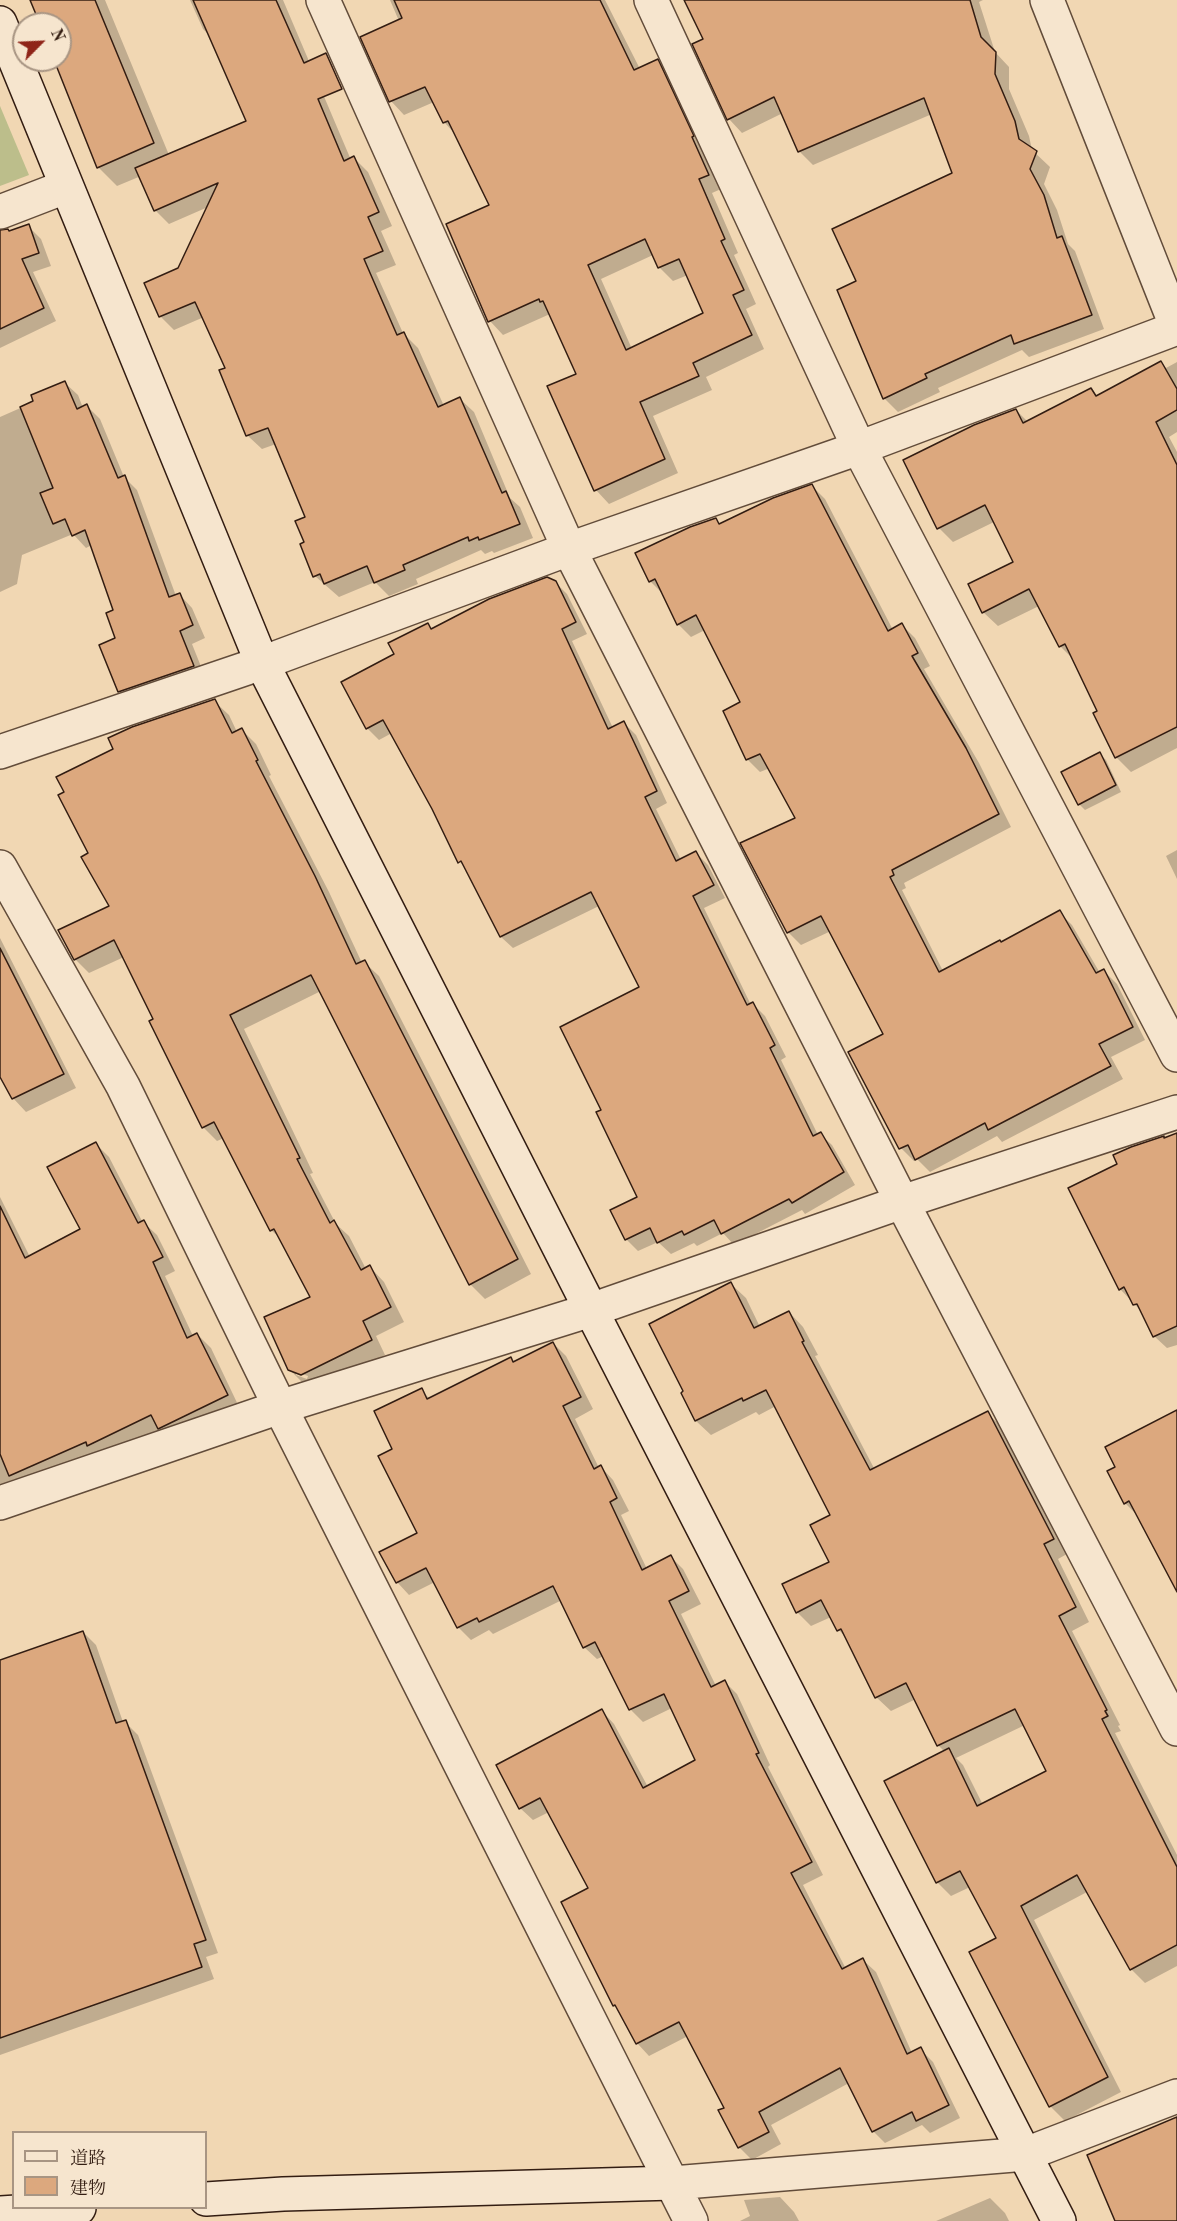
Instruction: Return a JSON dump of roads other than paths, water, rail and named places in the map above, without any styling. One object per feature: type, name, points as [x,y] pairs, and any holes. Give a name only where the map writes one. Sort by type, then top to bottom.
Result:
[{"type":"street","points":[[323,0],[569,549],[902,1202],[1177,1729]]},
{"type":"street","points":[[651,0],[859,448],[1177,1055]]},
{"type":"street","points":[[0,752],[262,663],[569,549],[859,448],[1177,328],[1047,0]]},
{"type":"street","points":[[0,24],[262,663],[1059,2221]]},
{"type":"street","points":[[0,212],[65,187]]},
{"type":"street","points":[[0,867],[123,1086],[280,1407],[691,2221]]},
{"type":"street","points":[[0,1503],[280,1407],[591,1310],[902,1202],[1177,1112]]},
{"type":"street","points":[[207,2199],[283,2194],[673,2183],[1026,2154],[1177,2096]]},
{"type":"street","points":[[19,2215],[70,2209]]}]
